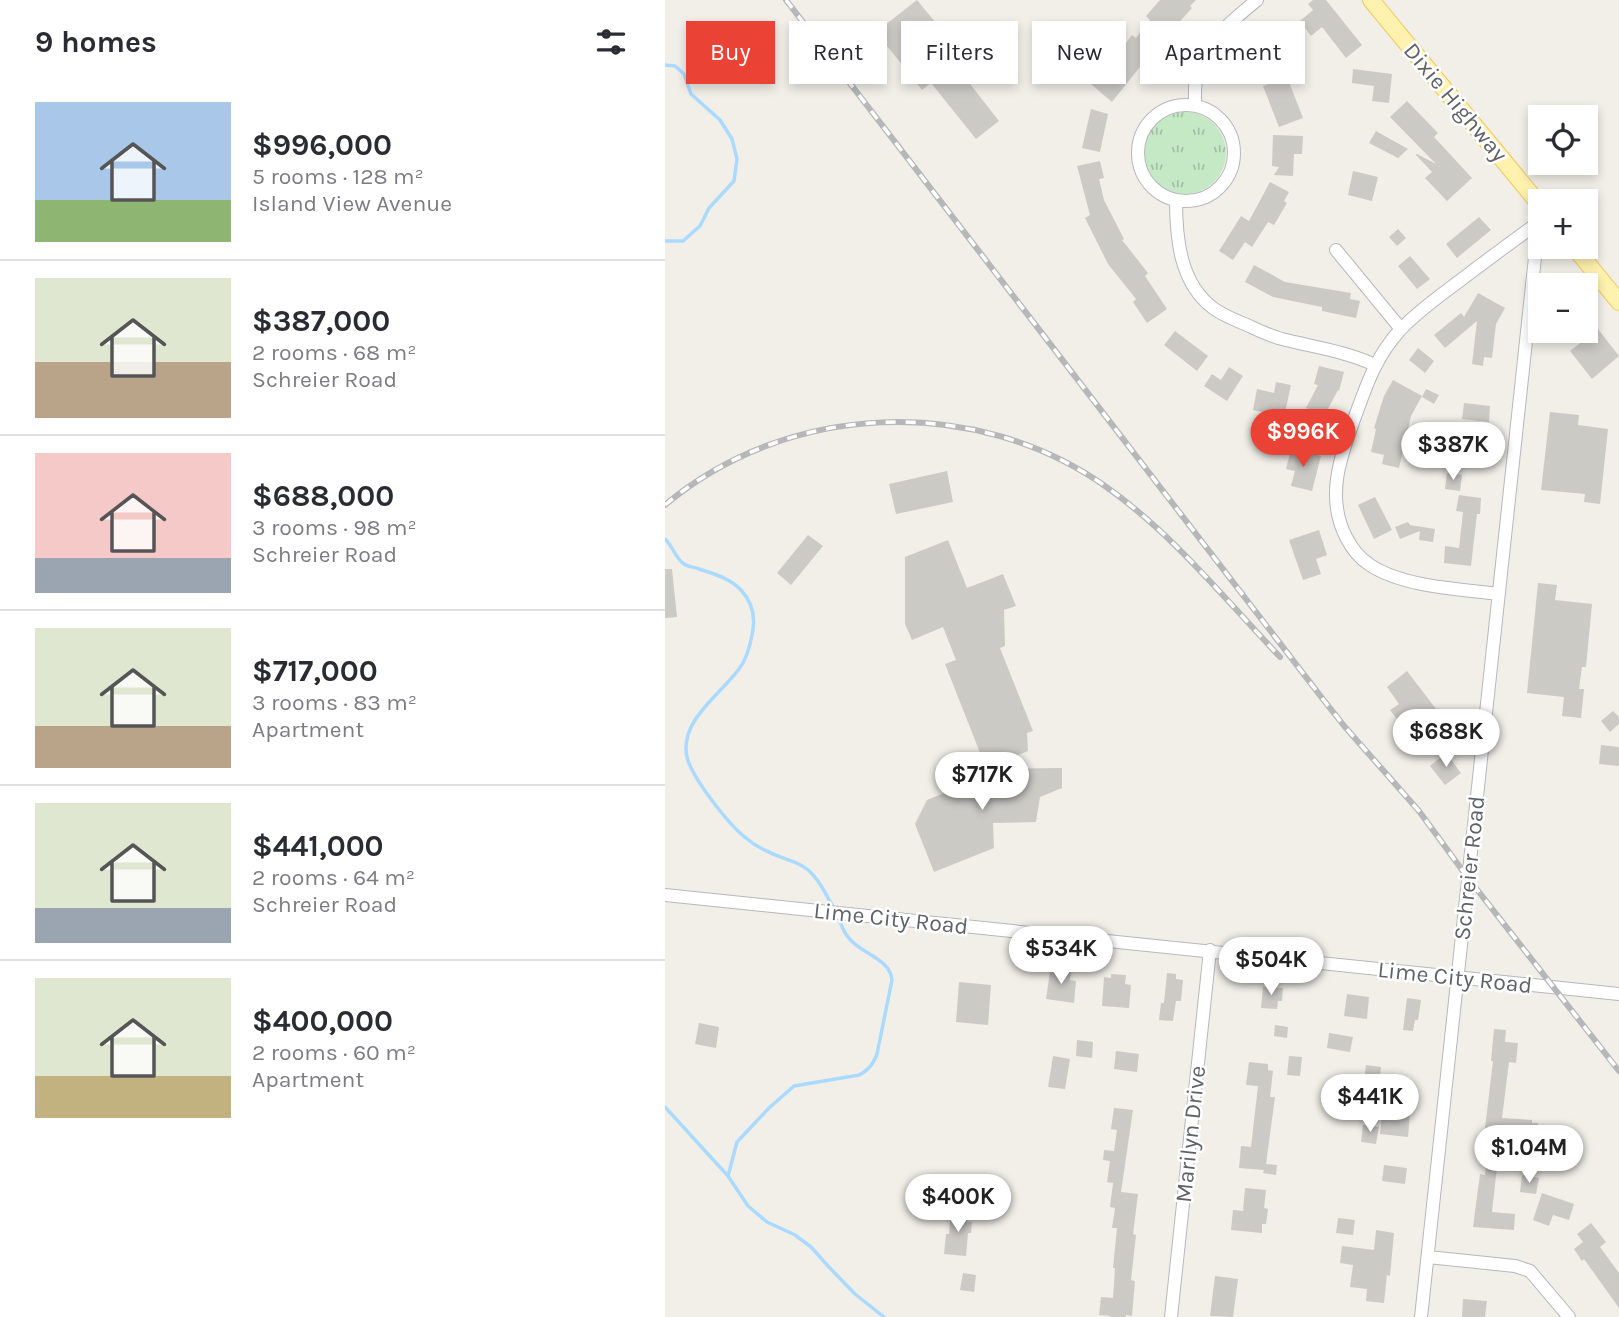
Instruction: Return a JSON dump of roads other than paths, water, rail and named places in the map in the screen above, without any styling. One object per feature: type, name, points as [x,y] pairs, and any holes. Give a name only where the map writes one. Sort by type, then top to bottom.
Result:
[{"type":"main road","name":"Dixie Highway","points":[[1371,0],[1528,190]]},
{"type":"main road","points":[[1584,259],[1619,302]]},
{"type":"street","points":[[1195,106],[1199,67],[1207,50],[1237,16],[1257,0]]},
{"type":"street","points":[[1195,106],[1220,119],[1226,126],[1234,152],[1233,163],[1229,175],[1214,193],[1198,200],[1177,200],[1163,195],[1147,181],[1139,163],[1139,143],[1154,118],[1171,108],[1195,106]]},
{"type":"street","points":[[1177,200],[1176,223],[1183,265],[1192,282],[1211,306],[1224,315],[1269,335],[1341,352],[1375,365]]},
{"type":"street","points":[[1499,594],[1408,582],[1389,576],[1363,561],[1341,527],[1336,509],[1336,481],[1348,434],[1371,372],[1401,329],[1528,226]]},
{"type":"street","points":[[1336,250],[1401,329]]},
{"type":"street","name":"Schreier Road","points":[[1421,1317],[1535,259]]},
{"type":"street","name":"Lime City Road","points":[[665,895],[1619,994]]},
{"type":"street","name":"Marilyn Drive","points":[[1171,1317],[1210,950]]},
{"type":"street","points":[[1428,1257],[1515,1266],[1530,1271],[1569,1317]]},
{"type":"waterway","points":[[665,65],[675,66],[684,74],[691,94],[720,120],[732,139],[737,159],[734,181],[709,208],[700,226],[683,241],[665,241]]},
{"type":"waterway","points":[[665,539],[678,559],[687,566],[722,577],[737,586],[751,605],[753,617],[746,657],[731,679],[703,709],[689,732],[686,744],[690,766],[712,800],[739,832],[760,848],[807,869],[819,883],[834,909]]},
{"type":"waterway","points":[[728,1176],[737,1142],[794,1086],[859,1075],[870,1066],[877,1054],[892,980],[890,973],[880,961],[853,943],[837,916]]},
{"type":"waterway","points":[[665,1107],[728,1176],[748,1206],[767,1222],[795,1235],[811,1247],[855,1294],[884,1317]]},
{"type":"railway","points":[[786,0],[1322,698],[1419,811],[1619,1071]]},
{"type":"railway","points":[[665,505],[714,471],[767,446],[823,429],[882,422],[940,424],[998,436],[1053,456],[1105,486],[1129,504],[1197,567],[1280,657]]}]
